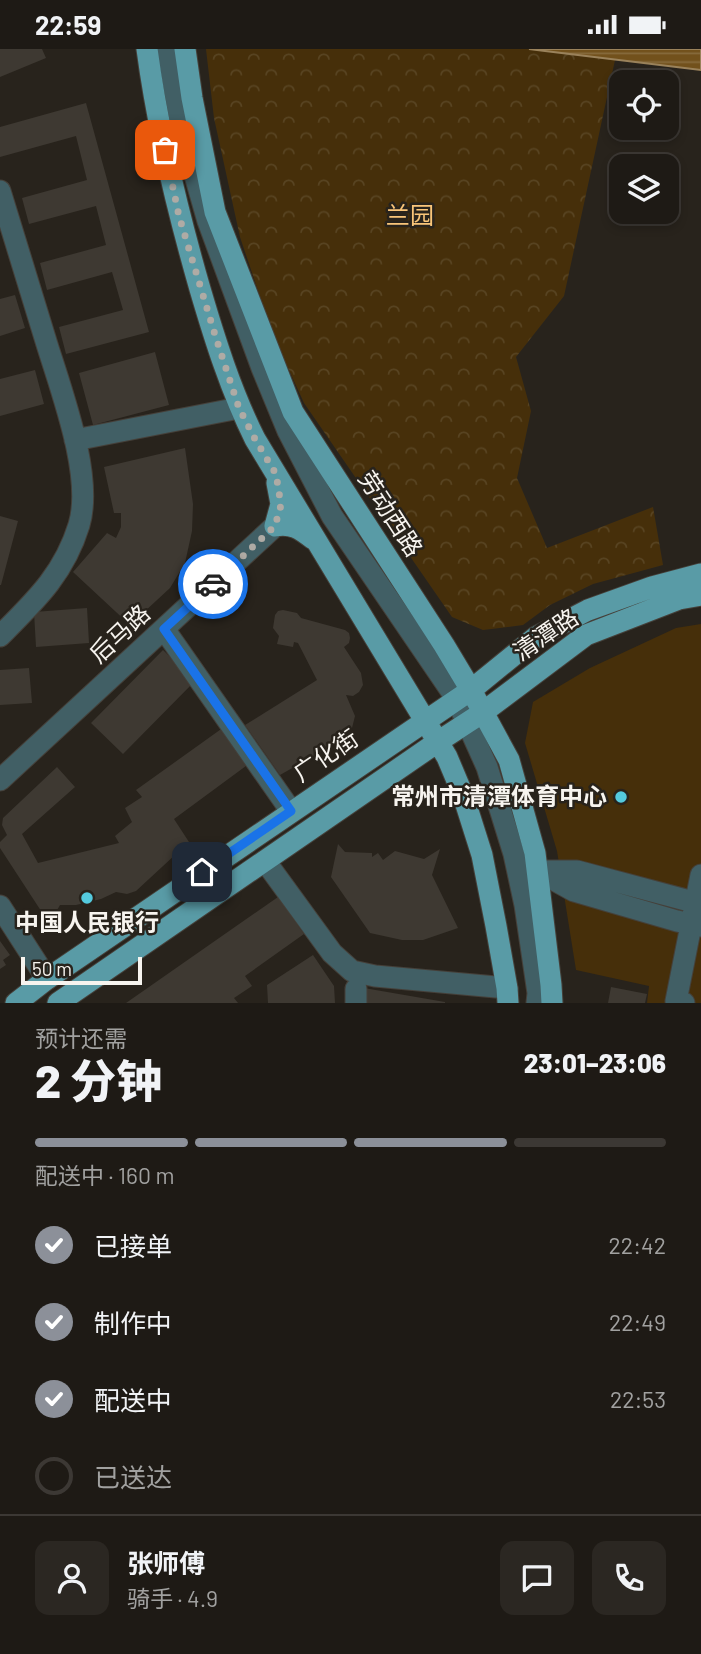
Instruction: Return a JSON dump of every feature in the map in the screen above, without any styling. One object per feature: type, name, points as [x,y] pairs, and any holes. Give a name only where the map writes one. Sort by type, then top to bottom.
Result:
[{"type":"main road","points":[[147,49],[153,92],[179,216],[239,408],[276,474],[325,538],[439,741],[463,795],[482,855],[507,995]]},
{"type":"main road","name":"劳动西路","points":[[185,49],[215,212],[293,412],[444,645],[457,698],[470,722],[509,761],[535,852],[552,1003]]},
{"type":"main road","points":[[276,474],[281,505],[275,526],[286,524],[325,538]]},
{"type":"main road","name":"清潭路","points":[[425,720],[536,637],[588,610],[652,587],[701,575]]},
{"type":"main road","name":"清潭路","points":[[470,722],[586,635],[679,599],[701,595]]},
{"type":"main road","name":"广化街","points":[[16,1003],[425,720]]},
{"type":"main road","points":[[60,1003],[470,722]]},
{"type":"main road","points":[[0,999],[47,979]]},
{"type":"street","points":[[156,49],[168,118],[240,339],[267,411],[320,512],[325,538],[457,698]]},
{"type":"street","points":[[167,49],[182,130],[208,221],[288,431],[332,516],[457,698],[470,722],[514,854],[525,905],[538,993],[537,1003]]},
{"type":"street","points":[[0,191],[75,440],[83,487],[80,523],[60,568],[39,598],[0,636]]},
{"type":"street","points":[[75,440],[239,408]]},
{"type":"street","name":"后马路","points":[[0,780],[275,526]]},
{"type":"street","points":[[164,629],[291,811]]},
{"type":"street","points":[[470,722],[477,773],[502,847],[519,933],[525,1003]]},
{"type":"street","points":[[265,861],[332,953],[352,971],[507,995]]},
{"type":"street","points":[[538,871],[574,891],[697,914]]},
{"type":"street","points":[[684,1003],[676,1002],[697,914],[701,875]]},
{"type":"street","points":[[0,907],[47,979]]},
{"type":"green space","name":"兰园","points":[[206,49],[529,49],[615,60],[613,70],[609,70],[609,88],[564,296],[516,357],[531,411],[517,478],[547,548],[653,507],[663,565],[593,584],[550,605],[523,625],[483,630],[452,617],[304,403],[273,335],[240,237],[214,118]]},
{"type":"green space","name":"常州市清潭体育中心","points":[[701,624],[701,1003],[647,1003],[649,986],[576,970],[557,851],[525,743],[533,702],[590,668],[676,628]]},
{"type":"shaded area","points":[[529,49],[701,49],[701,70],[545,51]]},
{"type":"building","points":[[0,49],[42,49],[46,58],[0,77]]},
{"type":"building","points":[[86,103],[149,332],[66,354],[59,327],[123,310],[112,272],[47,290],[40,263],[106,245],[96,206],[29,224],[22,198],[87,180],[76,136],[0,157],[0,127]]},
{"type":"building","points":[[15,295],[25,328],[0,336],[0,299]]},
{"type":"building","points":[[155,352],[169,405],[93,425],[79,373]]},
{"type":"building","points":[[35,370],[44,404],[0,416],[0,379]]},
{"type":"building","points":[[185,448],[193,504],[192,531],[185,563],[170,588],[130,625],[73,572],[107,533],[116,538],[121,527],[121,513],[114,513],[104,467]]},
{"type":"building","points":[[0,516],[18,521],[1,585],[0,585]]},
{"type":"building","points":[[87,608],[89,643],[36,647],[34,612]]},
{"type":"building","points":[[283,610],[349,633],[349,643],[344,647],[361,673],[363,685],[353,696],[346,695],[355,716],[352,728],[345,738],[280,775],[245,725],[317,680],[298,643],[294,642],[293,647],[277,644],[279,636],[273,628],[275,615]]},
{"type":"building","points":[[163,650],[195,681],[123,754],[91,723]]},
{"type":"building","points":[[29,668],[32,703],[0,705],[0,670]]},
{"type":"building","points":[[224,727],[250,763],[174,819],[189,842],[136,891],[127,894],[116,892],[76,905],[60,905],[56,912],[45,917],[0,848],[0,842],[7,835],[2,825],[3,818],[57,767],[75,787],[22,834],[38,863],[119,843],[115,836],[132,822],[125,808],[142,797],[136,790]]},
{"type":"building","points":[[338,844],[345,852],[372,853],[372,857],[378,853],[383,860],[395,851],[424,859],[440,849],[432,875],[458,928],[423,940],[402,940],[370,933],[331,877]]},
{"type":"building","points":[[278,897],[304,934],[245,976],[252,986],[234,998],[238,1003],[126,1003]]},
{"type":"building","points":[[0,941],[10,955],[3,960],[6,965],[0,969]]},
{"type":"building","points":[[313,955],[334,986],[335,1003],[268,1003],[267,985]]},
{"type":"building","points":[[611,987],[647,994],[645,1003],[608,1003]]},
{"type":"building","points":[[364,988],[445,1002],[445,1003],[361,1003]]},
{"type":"way so far","points":[[165,150],[179,216],[208,314],[239,408],[276,474],[281,505],[275,526],[213,584]]},
{"type":"place","name":"常州市清潭体育中心","points":[[621,797]]},
{"type":"place","name":"中国人民银行","points":[[87,898]]},
{"type":"route","points":[[202,872],[291,811],[164,629],[213,584]]}]
